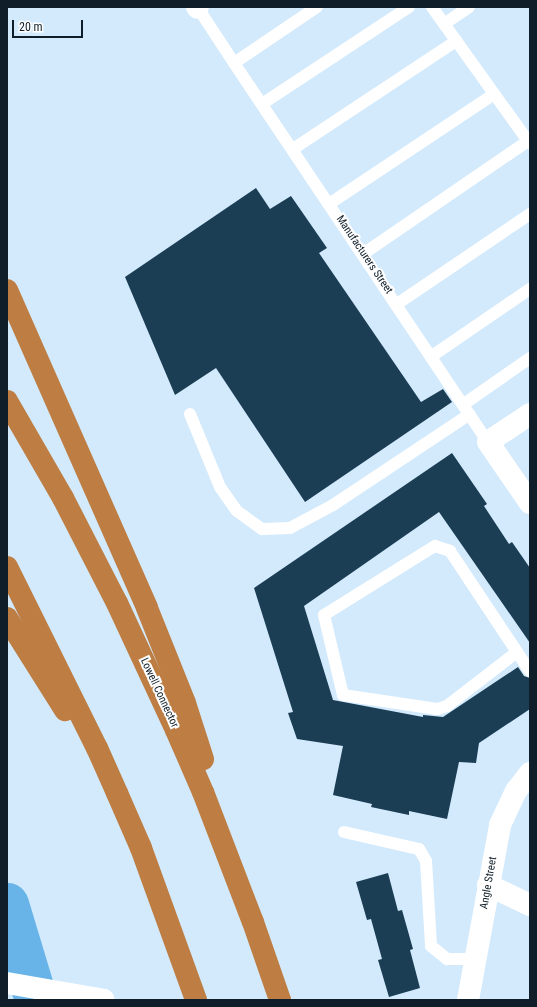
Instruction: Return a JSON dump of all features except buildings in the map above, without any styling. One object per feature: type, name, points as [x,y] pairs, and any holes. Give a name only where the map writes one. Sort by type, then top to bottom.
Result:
[{"type":"highway","points":[[7,290],[147,608],[185,703],[207,772],[227,855]]},
{"type":"highway","name":"Lowell Connector","points":[[7,401],[63,498],[146,663],[203,792],[280,1000]]},
{"type":"highway","points":[[7,567],[87,727],[117,793],[183,960],[196,1000]]},
{"type":"highway","points":[[7,618],[117,793]]},
{"type":"street","points":[[488,442],[530,414]]},
{"type":"street","name":"Manufacturers Street","points":[[488,442],[530,503]]},
{"type":"street","name":"Angle Street","points":[[468,1000],[500,825],[516,791],[530,773]]},
{"type":"street","points":[[488,885],[530,905]]},
{"type":"street","points":[[7,983],[104,1000]]},
{"type":"lane","name":"Manufacturers Street","points":[[198,7],[488,442]]},
{"type":"lane","points":[[234,63],[316,7]]},
{"type":"lane","points":[[262,104],[409,7]]},
{"type":"lane","points":[[363,254],[529,142],[432,7]]},
{"type":"lane","points":[[444,24],[470,7]]},
{"type":"lane","points":[[293,149],[456,40]]},
{"type":"lane","points":[[329,204],[494,94]]},
{"type":"lane","points":[[397,304],[530,214]]},
{"type":"lane","points":[[432,356],[530,289]]},
{"type":"lane","points":[[190,414],[220,487],[237,511],[262,529],[290,528],[334,505],[467,409],[530,358]]},
{"type":"lane","points":[[517,652],[447,706],[437,709],[343,695],[324,615],[435,546],[450,551],[530,671]]},
{"type":"lane","points":[[344,832],[419,849],[426,861],[432,946],[447,959],[476,959]]},
{"type":"waterway","points":[[7,904],[36,1000]]}]
